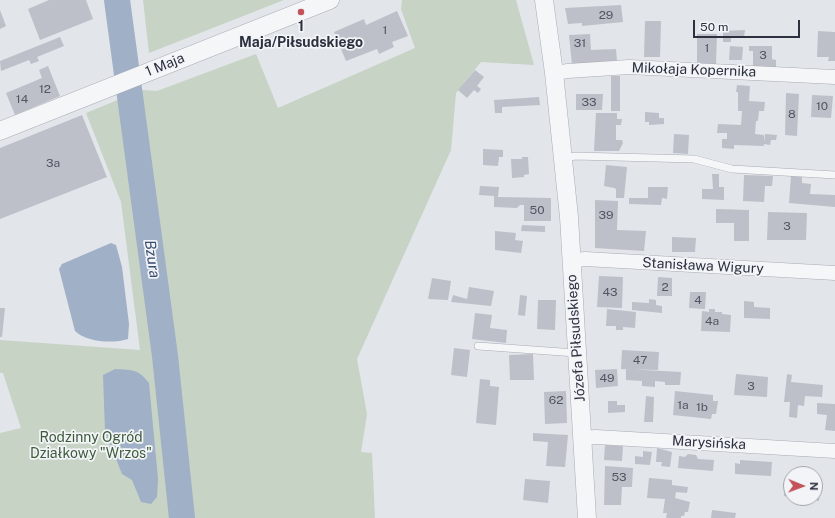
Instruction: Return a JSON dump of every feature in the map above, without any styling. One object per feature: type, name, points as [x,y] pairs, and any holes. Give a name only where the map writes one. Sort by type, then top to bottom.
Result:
[{"type":"street","name":"1 Maja","points":[[0,131],[330,0]]},
{"type":"street","name":"Józefa Piłsudskiego","points":[[544,0],[554,73],[563,158],[587,518]]},
{"type":"street","name":"Mikołaja Kopernika","points":[[554,73],[629,67],[835,77]]},
{"type":"street","name":"Stanisława Wigury","points":[[571,260],[585,259],[835,273]]},
{"type":"street","name":"Marysińska","points":[[582,438],[596,437],[835,451]]},
{"type":"lane","points":[[563,158],[575,156],[694,159],[732,169],[835,175]]},
{"type":"lane","points":[[478,346],[576,353]]},
{"type":"green space","points":[[143,0],[284,0],[149,53]]},
{"type":"green space","name":"Rodzinny Ogród Działkowy \"Wrzos\"","points":[[402,0],[516,0],[534,65],[481,62],[456,93],[451,150],[357,359],[367,414],[361,452],[372,453],[375,518],[0,518],[0,433],[21,428],[3,373],[0,373],[0,340],[140,350],[121,202],[86,113],[142,90],[157,91],[256,54],[278,108],[415,48],[401,9]]},
{"type":"water","points":[[111,243],[116,245],[122,267],[129,324],[128,339],[108,342],[86,338],[75,331],[59,269],[62,264]]},
{"type":"water","points":[[115,369],[135,371],[142,375],[149,383],[158,479],[157,497],[151,504],[141,502],[132,480],[122,474],[105,431],[103,375]]},
{"type":"building","points":[[49,0],[86,0],[93,19],[40,40],[28,9]]},
{"type":"building","points":[[621,5],[623,22],[582,26],[582,23],[568,24],[565,8]]},
{"type":"building","points":[[0,10],[6,26],[0,29]]},
{"type":"building","points":[[397,11],[408,36],[392,42],[394,47],[379,54],[377,49],[346,61],[334,32],[364,19],[366,25]]},
{"type":"building","points":[[645,21],[661,21],[660,57],[644,57]]},
{"type":"building","points":[[745,30],[744,37],[731,37],[731,42],[723,42],[723,31]]},
{"type":"building","points":[[818,31],[835,32],[835,61],[828,61],[829,57],[817,57]]},
{"type":"building","points":[[590,34],[591,50],[616,49],[617,61],[572,65],[569,35]]},
{"type":"building","points":[[697,34],[717,34],[716,64],[697,63]]},
{"type":"building","points":[[60,37],[64,46],[37,57],[39,61],[31,64],[29,60],[1,71],[0,61]]},
{"type":"building","points":[[730,46],[743,47],[742,60],[729,60]]},
{"type":"building","points":[[749,46],[772,46],[772,59],[776,60],[776,68],[753,67],[753,51],[749,51]]},
{"type":"building","points":[[48,66],[60,96],[15,115],[6,93],[42,78],[39,70]]},
{"type":"building","points":[[475,70],[484,77],[477,86],[481,89],[478,93],[474,90],[467,98],[458,90]]},
{"type":"building","points":[[611,76],[620,76],[620,111],[611,111]]},
{"type":"building","points":[[737,85],[750,86],[749,101],[765,102],[764,111],[759,111],[758,121],[756,121],[755,134],[764,135],[765,142],[765,134],[777,135],[776,140],[771,140],[770,145],[734,145],[734,149],[722,148],[722,139],[727,139],[727,133],[717,133],[718,124],[741,125],[742,111],[738,111],[738,92],[736,92]]},
{"type":"building","points":[[786,93],[799,94],[797,136],[785,135]]},
{"type":"building","points":[[576,94],[603,94],[602,110],[576,110]]},
{"type":"building","points":[[812,95],[833,96],[831,118],[811,117]]},
{"type":"building","points":[[539,97],[540,105],[502,107],[502,113],[495,113],[494,100]]},
{"type":"building","points":[[645,112],[659,113],[659,118],[664,118],[664,124],[649,125],[649,122],[645,122]]},
{"type":"building","points":[[596,113],[617,113],[617,119],[622,119],[621,125],[616,125],[616,140],[622,140],[623,143],[619,151],[594,151]]},
{"type":"building","points":[[82,115],[107,177],[0,219],[0,148]]},
{"type":"building","points":[[674,134],[689,135],[688,154],[673,153]]},
{"type":"building","points":[[483,149],[503,150],[503,157],[499,157],[498,166],[483,165]]},
{"type":"building","points":[[522,157],[528,157],[529,174],[524,175],[524,177],[512,178],[511,159],[522,159]]},
{"type":"building","points":[[606,165],[627,167],[624,198],[616,198],[616,189],[604,186]]},
{"type":"building","points":[[712,174],[719,174],[719,187],[724,187],[724,200],[702,199],[702,189],[713,189]]},
{"type":"building","points":[[744,175],[773,176],[772,186],[765,186],[764,202],[743,201]]},
{"type":"building","points":[[791,176],[802,177],[802,183],[811,184],[810,194],[835,195],[835,207],[789,203]]},
{"type":"building","points":[[480,186],[499,187],[498,197],[551,198],[551,221],[524,221],[524,205],[520,205],[517,208],[494,207],[494,196],[479,195]]},
{"type":"building","points":[[648,187],[668,187],[667,199],[662,198],[661,205],[629,204],[629,198],[648,198]]},
{"type":"building","points":[[595,200],[618,201],[617,230],[646,231],[644,251],[595,248]]},
{"type":"building","points":[[716,209],[749,210],[749,241],[734,241],[734,223],[716,223]]},
{"type":"building","points":[[768,212],[807,213],[806,240],[767,240]]},
{"type":"building","points":[[522,225],[545,226],[545,232],[521,231]]},
{"type":"building","points":[[495,231],[516,233],[515,240],[523,241],[521,253],[495,250]]},
{"type":"building","points":[[672,237],[696,238],[695,252],[672,252]]},
{"type":"building","points":[[599,276],[623,277],[622,308],[597,307]]},
{"type":"building","points":[[658,277],[672,278],[672,296],[657,296]]},
{"type":"building","points":[[432,278],[451,281],[448,300],[428,299]]},
{"type":"building","points":[[469,287],[494,291],[491,306],[451,302],[453,295],[467,299]]},
{"type":"building","points":[[690,292],[706,292],[705,309],[689,308]]},
{"type":"building","points":[[520,295],[527,296],[525,316],[518,315]]},
{"type":"building","points":[[649,299],[656,300],[656,305],[662,306],[662,313],[632,310],[632,302],[649,303]]},
{"type":"building","points":[[538,300],[556,300],[555,330],[537,329]]},
{"type":"building","points":[[744,301],[754,302],[754,307],[770,308],[770,319],[744,318]]},
{"type":"building","points":[[0,308],[5,308],[2,337],[0,337]]},
{"type":"building","points":[[607,309],[636,312],[635,328],[623,327],[623,330],[616,330],[616,326],[606,326]]},
{"type":"building","points":[[709,309],[715,309],[715,312],[722,312],[722,314],[731,315],[730,332],[701,331],[702,311],[709,312]]},
{"type":"building","points":[[475,313],[492,315],[490,328],[507,330],[506,343],[472,339]]},
{"type":"building","points":[[454,348],[470,350],[467,377],[451,375]]},
{"type":"building","points":[[622,350],[659,352],[658,370],[621,369]]},
{"type":"building","points":[[533,354],[534,380],[510,380],[509,355]]},
{"type":"building","points":[[617,369],[618,386],[596,388],[595,370]]},
{"type":"building","points":[[626,369],[681,372],[680,385],[665,385],[665,382],[655,381],[655,387],[642,386],[642,381],[626,380]]},
{"type":"building","points":[[736,374],[768,377],[767,397],[734,395]]},
{"type":"building","points":[[787,374],[792,375],[791,382],[823,385],[822,397],[805,396],[804,406],[798,405],[797,418],[789,417],[790,402],[784,402]]},
{"type":"building","points":[[480,379],[490,380],[490,386],[499,387],[496,425],[476,423]]},
{"type":"building","points":[[566,391],[567,423],[545,424],[544,392]]},
{"type":"building","points":[[675,391],[713,395],[713,401],[718,401],[716,414],[712,414],[711,419],[673,415]]},
{"type":"building","points":[[646,396],[654,397],[653,422],[644,422]]},
{"type":"building","points":[[608,401],[617,401],[617,405],[625,405],[625,412],[608,413]]},
{"type":"building","points":[[817,403],[835,404],[835,431],[825,430],[827,415],[817,414]]},
{"type":"building","points":[[533,433],[568,435],[565,467],[546,466],[548,442],[533,441]]},
{"type":"building","points":[[605,445],[623,446],[622,461],[604,460]]},
{"type":"building","points":[[657,448],[672,452],[670,467],[661,466],[662,462],[656,462]]},
{"type":"building","points":[[643,451],[652,452],[650,465],[635,464],[635,456],[643,457]]},
{"type":"building","points":[[688,454],[696,455],[698,459],[714,460],[713,471],[678,468],[679,456],[685,457]]},
{"type":"building","points":[[740,460],[772,462],[771,476],[735,474],[735,463],[740,464]]},
{"type":"building","points":[[605,466],[633,468],[632,487],[622,487],[621,505],[604,505]]},
{"type":"building","points":[[649,478],[672,480],[672,485],[688,487],[687,493],[676,492],[675,498],[690,502],[688,512],[685,512],[684,516],[681,516],[681,518],[666,518],[667,513],[663,513],[665,499],[647,498]]},
{"type":"building","points":[[525,479],[550,481],[548,503],[523,500]]},
{"type":"building","points":[[712,510],[736,513],[735,518],[711,518]]},
{"type":"waterway","name":"Bzura","points":[[117,0],[165,356],[182,518]]},
{"type":"place","name":"1 Maja/Piłsudskiego","points":[[301,12]]}]
